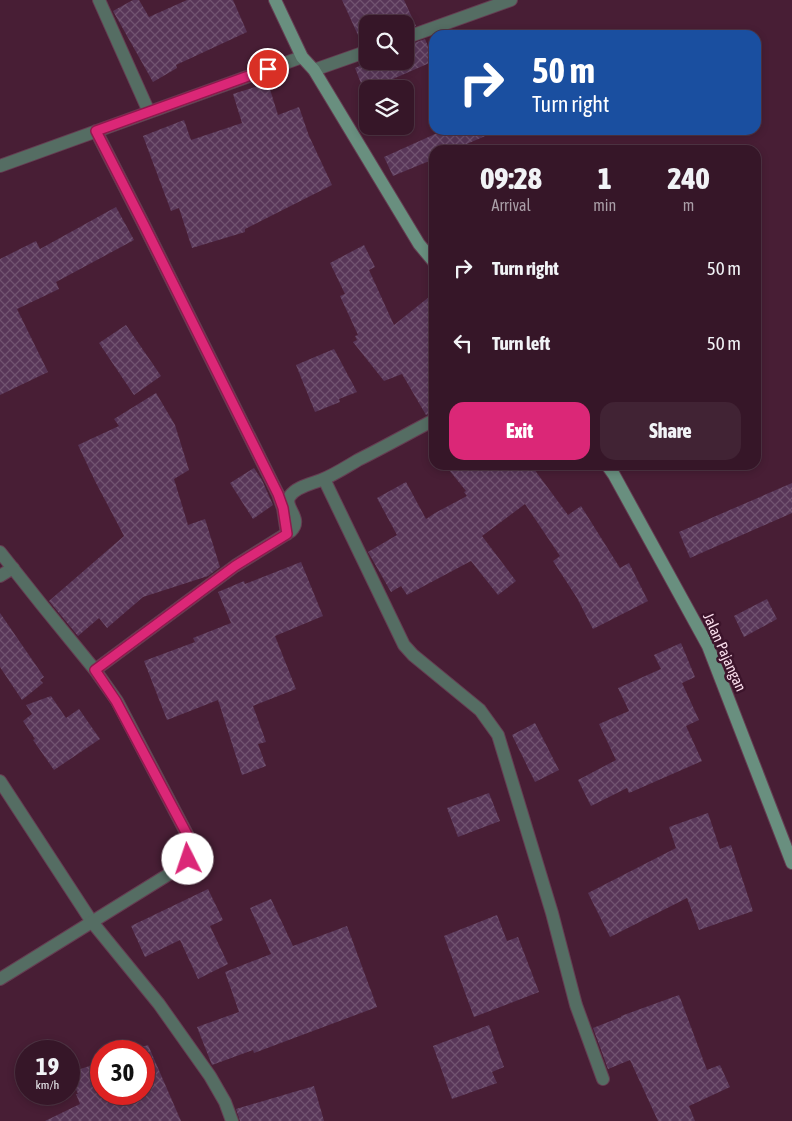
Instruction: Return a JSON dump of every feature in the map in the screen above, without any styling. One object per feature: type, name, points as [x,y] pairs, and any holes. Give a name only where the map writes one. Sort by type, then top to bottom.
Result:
[{"type":"main road","points":[[275,0],[302,57],[314,70],[419,244],[429,256]]},
{"type":"main road","name":"Jalan Pajangan","points":[[610,470],[708,646],[792,863]]},
{"type":"street","points":[[99,0],[149,112]]},
{"type":"street","points":[[414,35],[511,0]]},
{"type":"street","points":[[314,70],[359,54]]},
{"type":"street","points":[[0,166],[302,57]]},
{"type":"street","points":[[96,131],[278,494],[283,508],[287,534]]},
{"type":"street","points":[[95,670],[235,566],[287,534],[295,527],[296,521],[288,499],[296,490],[324,479],[429,423]]},
{"type":"street","points":[[324,479],[404,645],[413,655],[480,710],[498,735],[552,913],[576,1005],[603,1079]]},
{"type":"street","points":[[0,552],[95,670],[116,701],[189,838],[190,852],[188,859],[182,866],[0,979]]},
{"type":"street","points":[[0,576],[13,568]]},
{"type":"street","points":[[0,781],[92,922],[159,1004],[205,1068],[225,1102],[232,1121]]},
{"type":"building","points":[[133,0],[139,0],[149,17],[187,0],[233,0],[247,32],[176,65],[177,68],[153,82],[113,11]]},
{"type":"building","points":[[342,0],[404,0],[411,15],[359,15],[359,37]]},
{"type":"building","points":[[425,39],[429,49],[429,63],[414,70],[414,43]]},
{"type":"building","points":[[359,66],[359,70],[413,70],[391,80],[360,80],[355,68]]},
{"type":"building","points":[[268,83],[278,115],[299,107],[309,136],[332,185],[245,229],[245,232],[192,248],[179,208],[171,211],[143,136],[184,120],[191,140],[242,123],[233,94]]},
{"type":"building","points":[[433,135],[488,135],[464,145],[429,145],[429,161],[393,176],[384,157]]},
{"type":"building","points":[[116,207],[134,240],[56,282],[59,289],[17,309],[48,372],[0,395],[0,259],[36,241],[40,249]]},
{"type":"building","points":[[364,245],[375,267],[369,270],[394,325],[429,297],[429,414],[426,415],[402,374],[384,381],[353,342],[357,340],[355,336],[358,335],[340,296],[345,294],[330,263]]},
{"type":"building","points":[[126,325],[161,376],[134,395],[99,343]]},
{"type":"building","points":[[334,349],[357,392],[339,399],[340,402],[315,412],[296,365]]},
{"type":"building","points":[[156,393],[175,425],[189,470],[174,479],[188,525],[205,519],[220,567],[208,576],[143,597],[107,628],[99,618],[78,636],[49,601],[124,536],[78,445],[119,426],[114,419]]},
{"type":"building","points":[[254,468],[262,480],[273,505],[253,519],[230,483]]},
{"type":"building","points":[[449,470],[535,470],[568,515],[581,506],[620,568],[629,563],[648,601],[593,629],[577,598],[553,561],[560,556],[525,504],[482,536],[516,581],[498,595],[471,561],[407,595],[401,586],[391,592],[368,552],[397,535],[377,498],[406,482],[426,519],[467,496],[464,492],[466,491]]},
{"type":"building","points":[[792,483],[792,513],[690,558],[679,532]]},
{"type":"building","points":[[301,562],[323,616],[275,636],[296,689],[253,706],[266,742],[258,744],[266,766],[242,775],[218,700],[167,720],[144,661],[195,642],[193,638],[231,623],[218,592],[244,581],[245,584]]},
{"type":"building","points":[[767,599],[777,619],[744,637],[734,616]]},
{"type":"building","points":[[0,613],[44,677],[40,680],[43,683],[22,700],[0,667]]},
{"type":"building","points":[[681,643],[695,677],[682,683],[699,720],[686,726],[702,761],[629,793],[627,788],[591,806],[578,780],[616,760],[599,724],[629,711],[618,688],[661,669],[654,655]]},
{"type":"building","points":[[51,696],[66,718],[79,709],[100,739],[54,770],[33,740],[35,739],[23,721],[32,714],[26,705]]},
{"type":"building","points":[[535,723],[559,770],[535,782],[512,735]]},
{"type":"building","points":[[489,793],[500,821],[458,837],[447,808]]},
{"type":"building","points":[[708,813],[720,849],[731,845],[753,911],[699,930],[687,898],[610,937],[588,893],[676,848],[669,827]]},
{"type":"building","points":[[208,889],[223,920],[210,926],[228,964],[198,979],[180,940],[145,957],[131,926]]},
{"type":"building","points":[[271,899],[293,946],[347,926],[377,1007],[254,1053],[253,1050],[212,1065],[197,1027],[239,1012],[225,972],[271,954],[250,908]]},
{"type":"building","points":[[497,915],[507,941],[518,937],[539,992],[474,1017],[444,936]]},
{"type":"building","points":[[679,995],[707,1070],[720,1065],[730,1087],[689,1106],[695,1121],[658,1121],[630,1060],[608,1069],[593,1028]]},
{"type":"building","points":[[489,1025],[504,1067],[492,1072],[497,1083],[452,1099],[433,1046]]},
{"type":"building","points":[[155,1061],[181,1121],[45,1121],[80,1105],[80,1069],[90,1066],[90,1105],[155,1105]]},
{"type":"building","points":[[314,1086],[324,1121],[240,1121],[236,1109]]},
{"type":"route","points":[[188,859],[190,852],[189,838],[116,701],[95,670],[235,566],[287,534],[283,508],[278,494],[96,131],[268,69]]}]
